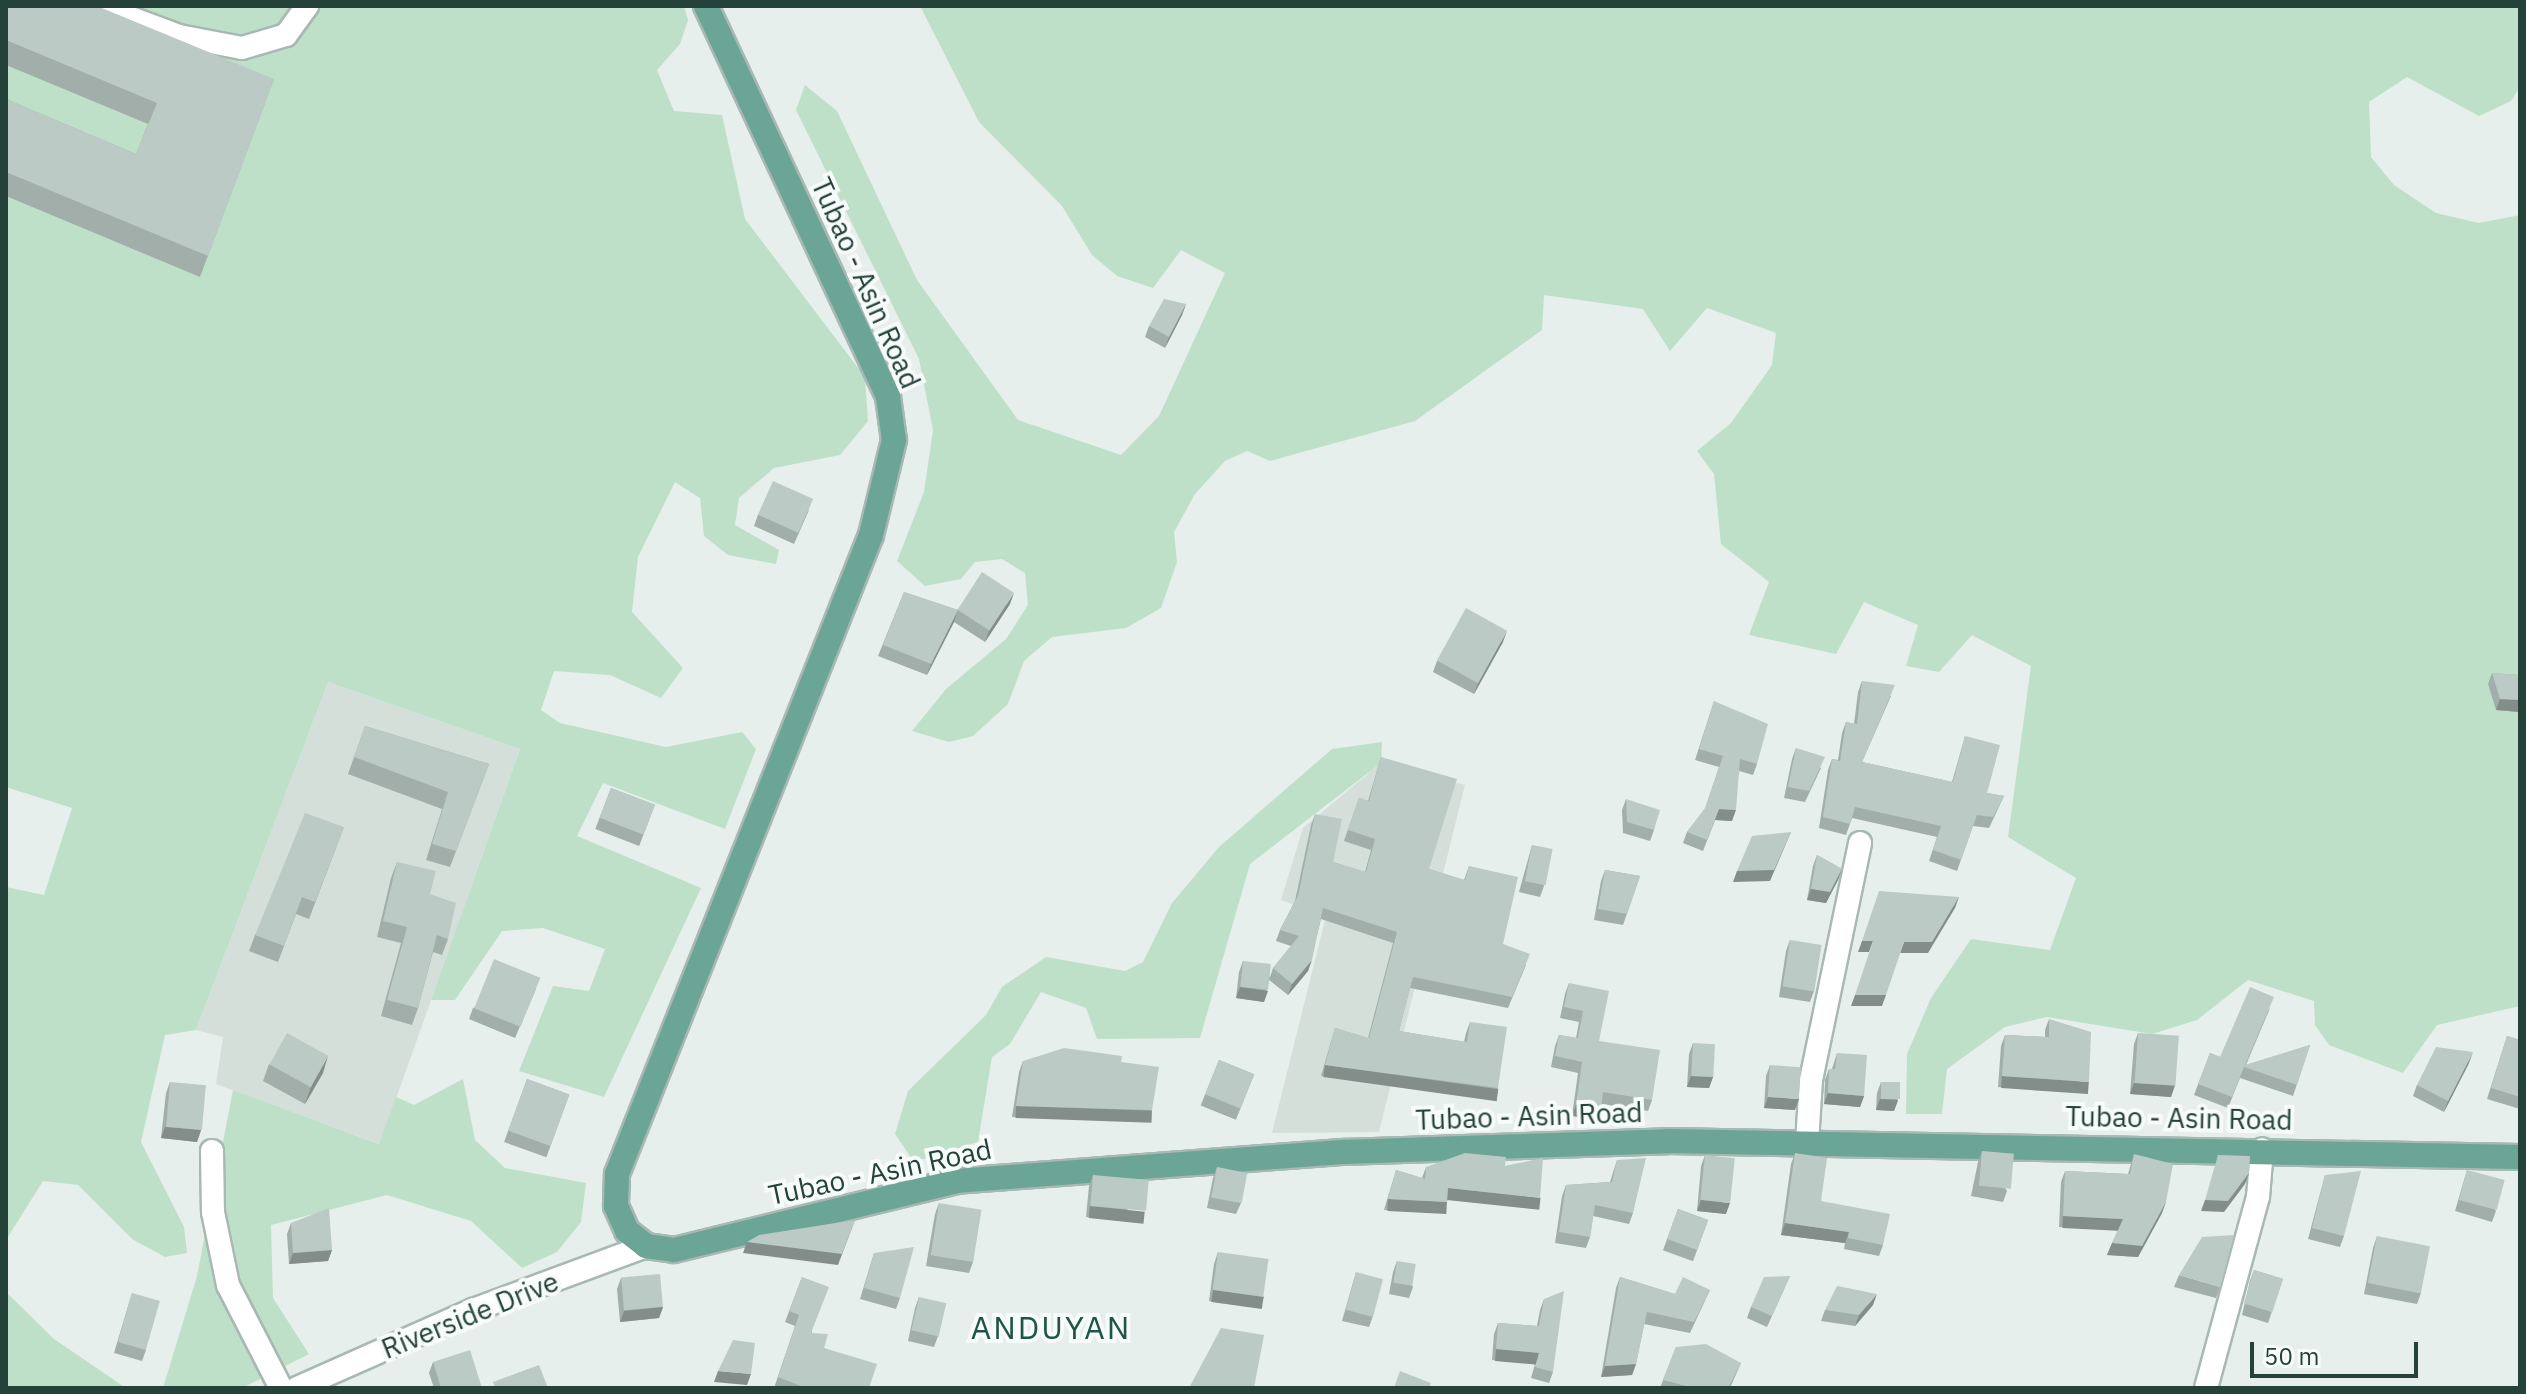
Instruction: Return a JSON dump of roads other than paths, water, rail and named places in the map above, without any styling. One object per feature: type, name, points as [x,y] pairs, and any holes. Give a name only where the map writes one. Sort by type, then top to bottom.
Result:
[{"type":"main road","name":"Tubao - Asin Road","points":[[706,6],[888,397],[894,440],[871,535],[617,1174],[616,1206],[627,1231],[646,1246],[674,1250],[1002,1175],[1343,1152],[1807,1143],[2262,1149],[2520,1157]]},
{"type":"street","points":[[99,6],[179,36],[242,48],[286,35],[307,6]]},
{"type":"street","points":[[1807,1143],[1816,1050],[1860,843]]},
{"type":"street","points":[[2206,1388],[2258,1197],[2262,1149]]},
{"type":"street","points":[[212,1151],[213,1212],[228,1285],[281,1388]]},
{"type":"street","name":"Riverside Drive","points":[[297,1388],[473,1310],[646,1246]]},
{"type":"district","name":"ANDUYAN","points":[[1051,1327]]}]
